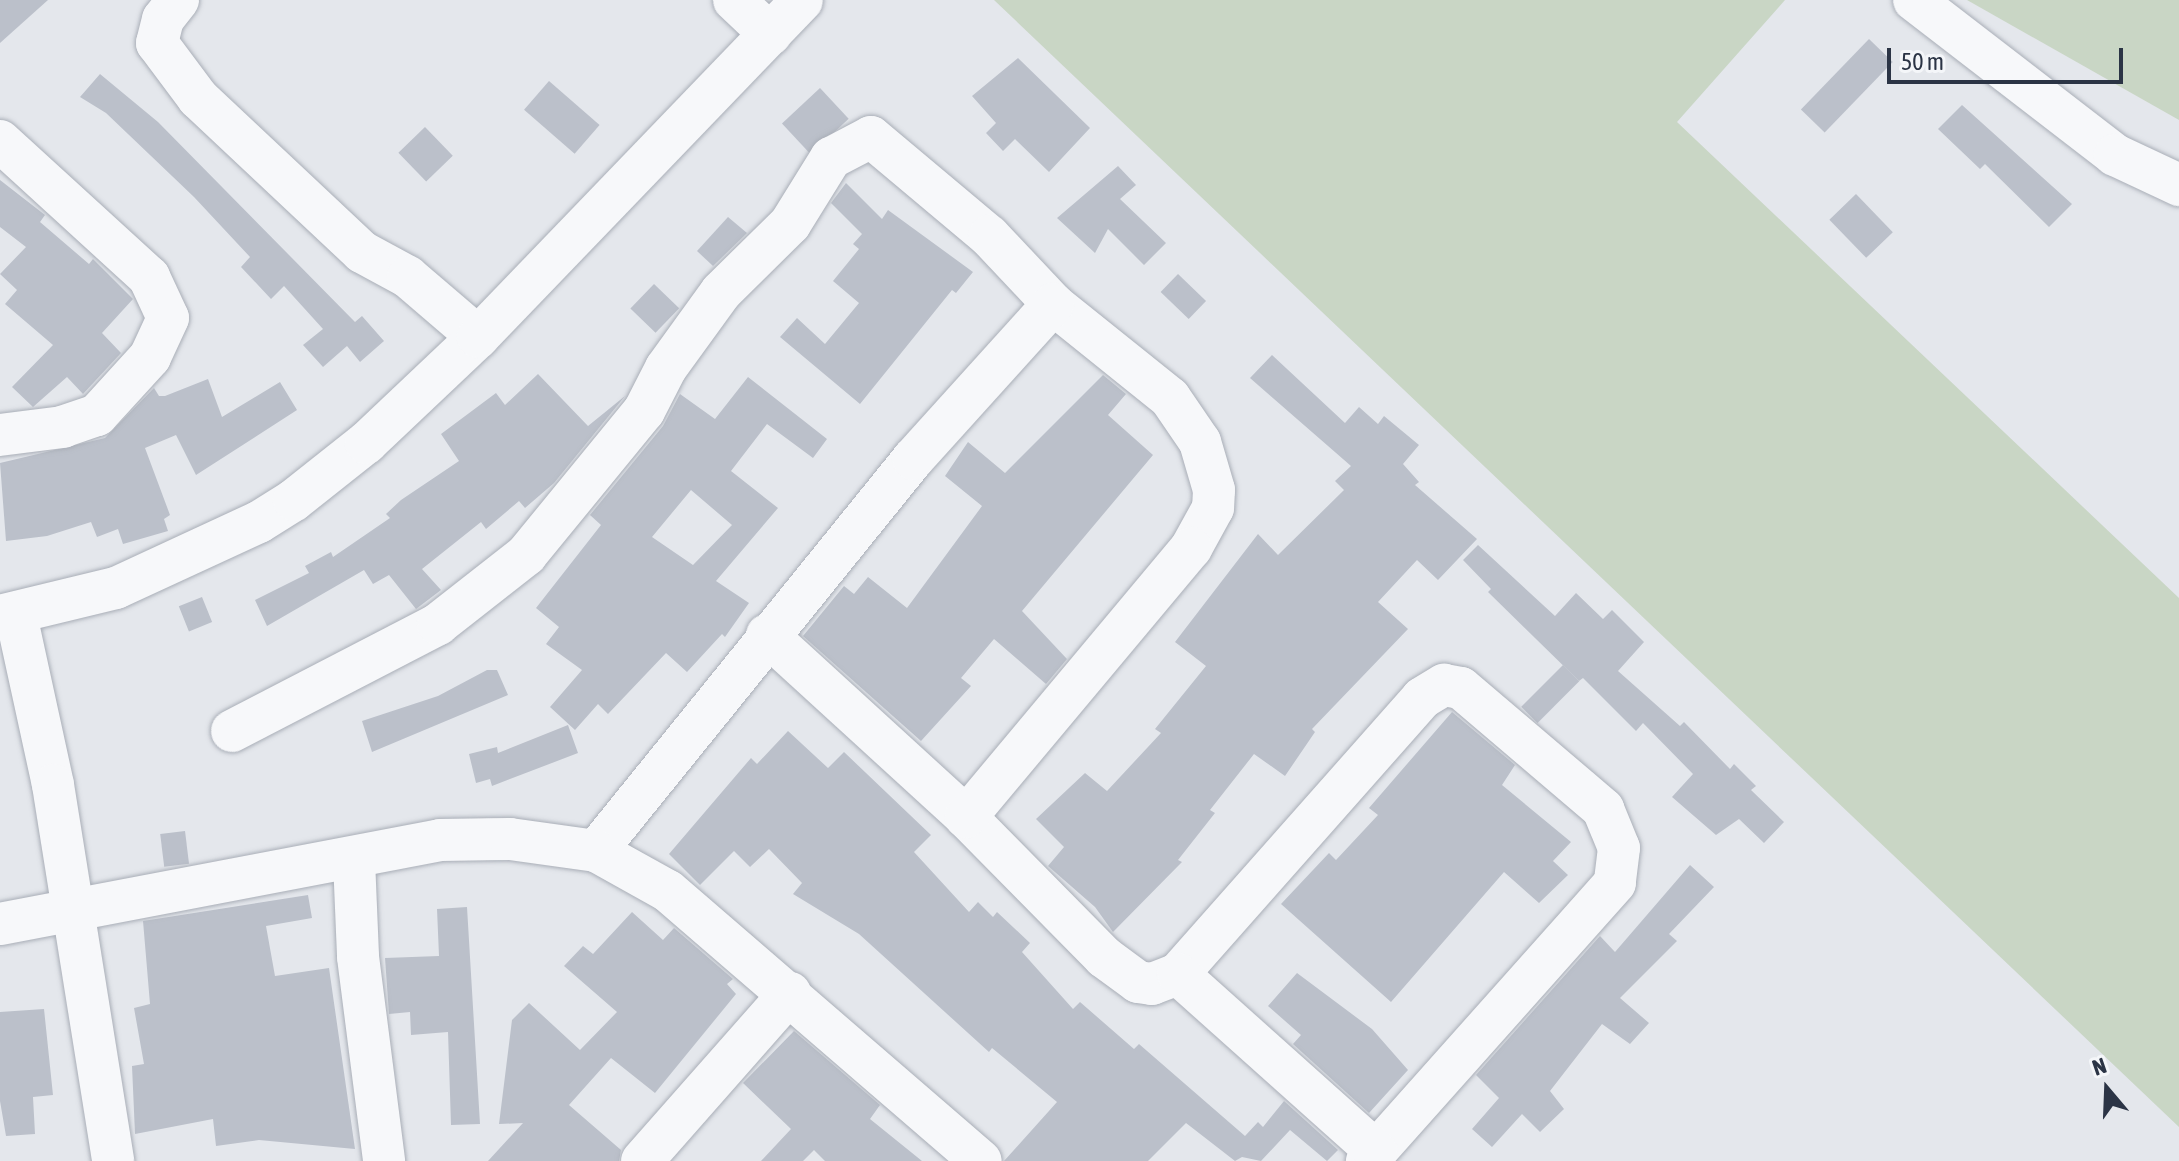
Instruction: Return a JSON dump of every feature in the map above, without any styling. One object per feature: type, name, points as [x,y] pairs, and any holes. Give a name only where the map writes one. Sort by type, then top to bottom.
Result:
[{"type":"street","points":[[178,0],[163,19],[157,43],[198,98],[362,252],[408,277],[478,337]]},
{"type":"street","points":[[734,0],[770,34]]},
{"type":"street","points":[[113,1161],[74,914],[8,616],[116,588],[259,522],[366,443],[478,337],[802,0]]},
{"type":"street","points":[[1914,0],[2115,155],[2179,185]]},
{"type":"street","points":[[232,731],[438,624],[526,555],[644,411],[666,368],[721,292],[790,224],[831,158],[871,137],[989,236],[1053,304],[1185,416],[1209,470],[1213,508],[1191,548],[966,817]]},
{"type":"street","points":[[0,141],[149,277],[168,318],[150,357],[97,415],[63,427],[0,435]]},
{"type":"street","points":[[596,851],[767,635],[913,459],[1053,304]]},
{"type":"street","points":[[767,635],[966,817],[1126,974],[1152,984],[1178,974],[1422,698],[1444,685],[1461,688],[1603,809],[1619,848],[1615,883],[1372,1156],[1178,974]]},
{"type":"street","points":[[0,924],[74,914],[354,860],[440,840],[479,838],[596,851],[668,891],[790,993],[981,1161]]},
{"type":"street","points":[[354,860],[358,957],[384,1161]]},
{"type":"street","points":[[642,1161],[790,993]]},
{"type":"green space","points":[[994,0],[1785,0],[1677,122],[2179,598],[2179,1127]]},
{"type":"green space","points":[[1967,0],[2179,0],[2179,120]]},
{"type":"building","points":[[0,0],[48,0],[0,43]]},
{"type":"building","points":[[1869,39],[1893,62],[1825,132],[1801,109]]},
{"type":"building","points":[[1018,58],[1090,128],[1049,172],[1015,139],[1003,151],[986,133],[996,123],[972,96]]},
{"type":"building","points":[[100,74],[158,122],[355,322],[362,316],[384,341],[360,362],[347,346],[323,367],[303,345],[323,329],[284,286],[271,299],[241,267],[250,257],[194,197],[106,113],[80,97]]},
{"type":"building","points":[[549,81],[600,125],[575,154],[524,110]]},
{"type":"building","points":[[820,88],[849,119],[811,154],[782,123]]},
{"type":"building","points":[[1962,105],[2072,204],[2049,227],[1985,164],[1980,169],[1938,129]]},
{"type":"building","points":[[425,127],[453,156],[426,181],[398,153]]},
{"type":"building","points":[[1118,166],[1136,185],[1120,199],[1166,243],[1144,265],[1108,229],[1095,253],[1057,218]]},
{"type":"building","points":[[0,180],[45,215],[40,222],[89,264],[93,259],[133,299],[102,333],[121,353],[83,394],[67,377],[33,407],[12,387],[53,345],[5,304],[17,290],[0,274],[26,247],[0,227]]},
{"type":"building","points":[[846,183],[882,219],[888,210],[973,272],[956,293],[952,290],[860,404],[780,337],[797,318],[825,344],[859,303],[833,281],[859,249],[853,244],[862,234],[831,203]]},
{"type":"building","points":[[1856,194],[1893,232],[1866,258],[1829,220]]},
{"type":"building","points":[[728,217],[747,233],[713,266],[697,251]]},
{"type":"building","points":[[1178,274],[1206,301],[1189,319],[1161,292]]},
{"type":"building","points":[[654,284],[679,308],[656,333],[630,308]]},
{"type":"building","points":[[1272,355],[1345,423],[1359,407],[1378,424],[1384,416],[1419,445],[1403,464],[1419,482],[1415,485],[1477,539],[1438,580],[1417,560],[1378,602],[1408,629],[1312,729],[1315,732],[1285,776],[1254,754],[1210,810],[1215,813],[1178,860],[1182,862],[1113,932],[1095,907],[1048,866],[1064,847],[1036,819],[1085,773],[1107,791],[1161,733],[1155,729],[1206,666],[1175,642],[1258,534],[1278,555],[1344,490],[1335,481],[1351,466],[1250,378]]},
{"type":"building","points":[[538,374],[588,426],[625,396],[554,483],[525,508],[519,501],[486,529],[481,522],[422,569],[441,590],[416,609],[389,575],[373,584],[364,570],[267,626],[255,600],[309,573],[305,566],[331,552],[333,557],[390,518],[386,514],[401,500],[459,461],[441,434],[496,393],[505,405]]},
{"type":"building","points":[[1103,375],[1126,394],[1108,415],[1153,455],[1022,611],[1067,659],[1046,684],[994,639],[961,678],[971,686],[921,741],[803,636],[844,586],[854,594],[868,577],[907,608],[982,506],[945,476],[968,442],[1005,473]]},
{"type":"building","points":[[748,377],[827,439],[813,458],[767,424],[731,471],[778,508],[716,581],[749,603],[725,637],[722,634],[687,672],[666,653],[608,714],[598,704],[575,730],[550,707],[582,670],[546,644],[559,627],[536,608],[601,525],[590,515],[663,426],[680,394],[715,419]],"holes":[[[691,490],[732,525],[693,565],[652,537]]]},
{"type":"building","points":[[208,379],[222,417],[280,382],[297,410],[196,475],[176,435],[145,448],[170,515],[164,519],[168,531],[123,544],[118,529],[97,537],[91,522],[47,536],[6,541],[0,463],[105,438],[154,388],[159,396],[165,396]]},
{"type":"building","points":[[1478,545],[1555,616],[1576,593],[1603,619],[1612,610],[1644,642],[1618,671],[1680,726],[1684,722],[1730,769],[1734,764],[1756,786],[1751,790],[1784,822],[1764,843],[1739,819],[1716,835],[1672,797],[1693,774],[1643,723],[1636,731],[1583,678],[1579,681],[1488,592],[1491,589],[1463,560]]},
{"type":"building","points":[[202,597],[212,622],[189,631],[179,606]]},
{"type":"building","points":[[1563,665],[1579,681],[1538,723],[1521,707]]},
{"type":"building","points":[[487,670],[497,670],[508,695],[372,752],[362,721],[438,696]]},
{"type":"building","points":[[1452,712],[1515,765],[1502,785],[1571,842],[1553,861],[1568,875],[1539,903],[1504,872],[1391,1002],[1281,904],[1329,853],[1336,860],[1378,815],[1369,808]]},
{"type":"building","points":[[568,725],[578,753],[492,786],[490,779],[476,783],[469,754],[497,747],[498,753]]},
{"type":"building","points":[[788,731],[828,768],[844,752],[931,835],[914,852],[969,912],[978,902],[993,917],[997,912],[1030,943],[1022,952],[1073,1009],[1080,1002],[1134,1049],[1139,1044],[1245,1136],[1258,1122],[1263,1127],[1284,1101],[1338,1150],[1327,1161],[1290,1130],[1261,1161],[1242,1157],[1235,1161],[1186,1123],[1148,1161],[1004,1161],[1057,1102],[992,1048],[989,1052],[859,934],[793,894],[802,883],[769,849],[750,867],[734,851],[700,885],[669,854],[751,758],[757,764]]},
{"type":"building","points":[[185,831],[189,864],[164,867],[160,834]]},
{"type":"building","points":[[1690,865],[1714,887],[1669,934],[1677,941],[1620,998],[1649,1023],[1630,1044],[1602,1024],[1550,1091],[1564,1109],[1540,1132],[1522,1114],[1492,1147],[1472,1129],[1499,1098],[1476,1075],[1600,936],[1615,952]]},
{"type":"building","points":[[308,895],[312,918],[266,926],[275,976],[329,968],[355,1149],[259,1140],[216,1146],[213,1119],[135,1134],[132,1066],[144,1064],[134,1008],[150,1004],[143,921]]},
{"type":"building","points":[[467,907],[480,1124],[451,1125],[448,1032],[411,1035],[410,1012],[389,1014],[385,958],[439,956],[437,909]]},
{"type":"building","points":[[632,912],[663,940],[674,928],[733,979],[727,984],[736,994],[655,1093],[611,1058],[569,1105],[621,1150],[619,1161],[488,1161],[523,1123],[499,1124],[512,1020],[529,1003],[580,1050],[617,1012],[564,966],[583,946],[593,954]]},
{"type":"building","points":[[1297,973],[1372,1029],[1408,1070],[1369,1113],[1293,1044],[1301,1035],[1268,1006]]},
{"type":"building","points":[[44,1009],[53,1095],[33,1097],[35,1134],[6,1136],[0,1101],[0,1012]]},
{"type":"building","points":[[794,1031],[880,1105],[870,1119],[922,1161],[825,1161],[814,1150],[803,1161],[761,1161],[791,1129],[743,1083]]}]
